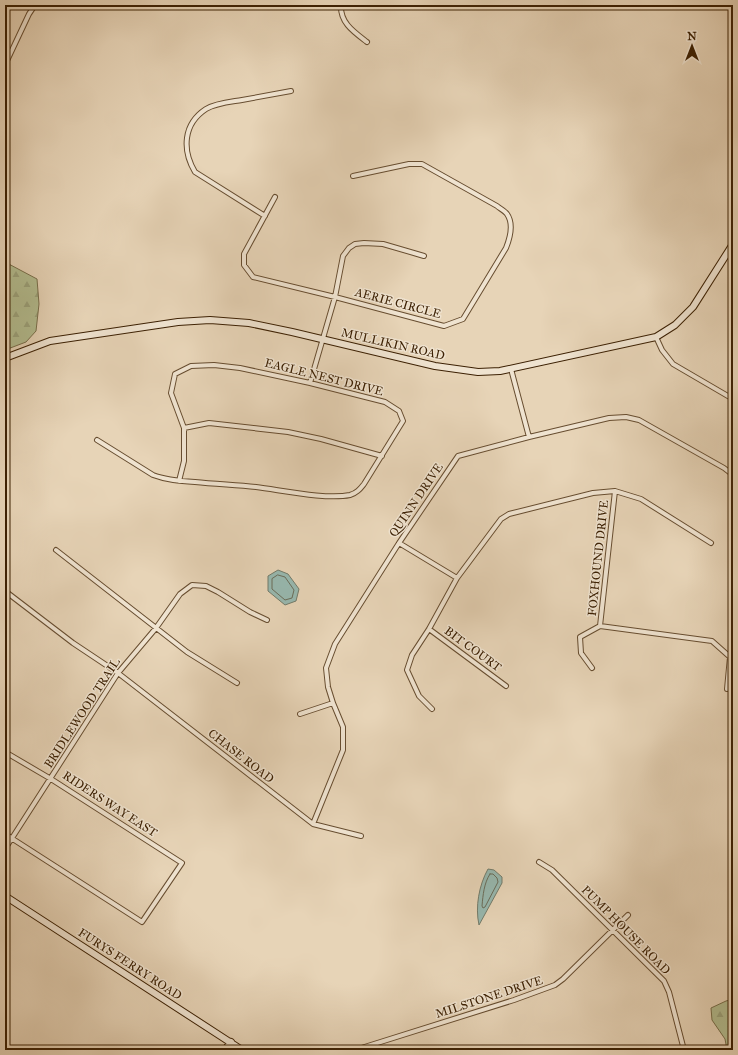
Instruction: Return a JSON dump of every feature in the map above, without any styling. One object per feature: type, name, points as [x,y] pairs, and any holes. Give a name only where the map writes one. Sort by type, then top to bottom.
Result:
[{"type":"street","points":[[5,65],[29,14],[35,5]]},
{"type":"street","points":[[341,5],[344,19],[349,29],[367,42]]},
{"type":"street","points":[[265,216],[195,172],[187,153],[186,142],[188,130],[195,118],[206,109],[219,104],[291,91]]},
{"type":"street","name":"AERIE CIRCLE","points":[[275,197],[244,254],[244,265],[253,277],[444,326],[463,319],[506,248],[511,236],[507,214],[496,206],[422,164],[409,164],[353,176]]},
{"type":"street","points":[[310,383],[335,297],[343,256],[349,248],[355,244],[383,244],[424,256]]},
{"type":"street","name":"MULLIKIN ROAD","points":[[5,358],[50,341],[178,322],[210,320],[249,323],[435,366],[478,372],[511,369],[656,337],[675,325],[693,307],[733,244]]},
{"type":"street","points":[[656,337],[662,350],[673,364],[733,399]]},
{"type":"street","name":"EAGLE NEST DRIVE","points":[[97,440],[153,475],[161,478],[180,481],[255,487],[317,495],[351,495],[359,491],[403,421],[400,410],[385,402],[310,383],[240,368],[214,365],[191,366],[175,374],[171,393],[184,428],[184,461],[180,481]]},
{"type":"street","points":[[511,369],[529,437]]},
{"type":"street","name":"QUINN DRIVE","points":[[313,824],[344,750],[344,726],[333,703],[328,687],[326,668],[335,644],[399,543],[458,456],[609,418],[626,417],[639,420],[724,468],[733,475]]},
{"type":"street","points":[[184,428],[209,423],[288,432],[321,439],[382,456]]},
{"type":"street","points":[[432,709],[419,696],[407,670],[412,655],[429,629],[457,578],[501,519],[509,514],[593,493],[615,492],[640,499],[711,543]]},
{"type":"street","name":"FOXHOUND DRIVE","points":[[600,626],[615,492]]},
{"type":"street","points":[[399,543],[457,578]]},
{"type":"street","points":[[56,550],[187,652],[237,683]]},
{"type":"street","name":"BRIDLEWOOD TRAIL","points":[[5,849],[118,673],[156,628],[180,594],[192,585],[206,586],[250,612],[267,620]]},
{"type":"street","name":"CHASE ROAD","points":[[5,591],[73,643],[118,673],[313,824],[361,836]]},
{"type":"street","points":[[592,668],[581,653],[580,637],[600,626],[712,641],[730,657],[727,689]]},
{"type":"street","name":"BIT COURT","points":[[429,629],[506,686]]},
{"type":"street","points":[[300,714],[333,703]]},
{"type":"street","name":"RIDERS WAY EAST","points":[[5,752],[51,779],[182,863],[142,922],[13,838]]},
{"type":"street","points":[[5,834],[13,838]]},
{"type":"street","name":"PUMP HOUSE ROAD","points":[[539,862],[552,870],[664,981],[669,992],[684,1050]]},
{"type":"street","name":"FURYS FERRY ROAD","points":[[5,896],[242,1050]]},
{"type":"street","name":"MILSTONE DRIVE","points":[[355,1050],[514,1000],[555,985],[628,916]]},
{"type":"street","points":[[225,1050],[231,1042]]},
{"type":"green space","points":[[5,262],[37,279],[39,304],[36,331],[26,342],[5,350]]},
{"type":"green space","points":[[733,999],[733,1050],[727,1050],[725,1039],[712,1020],[711,1008]]},
{"type":"water","points":[[278,570],[288,574],[299,589],[296,601],[285,605],[268,591],[268,576]]},
{"type":"water","points":[[488,869],[494,870],[502,877],[502,883],[479,925],[477,911],[480,889]]}]
